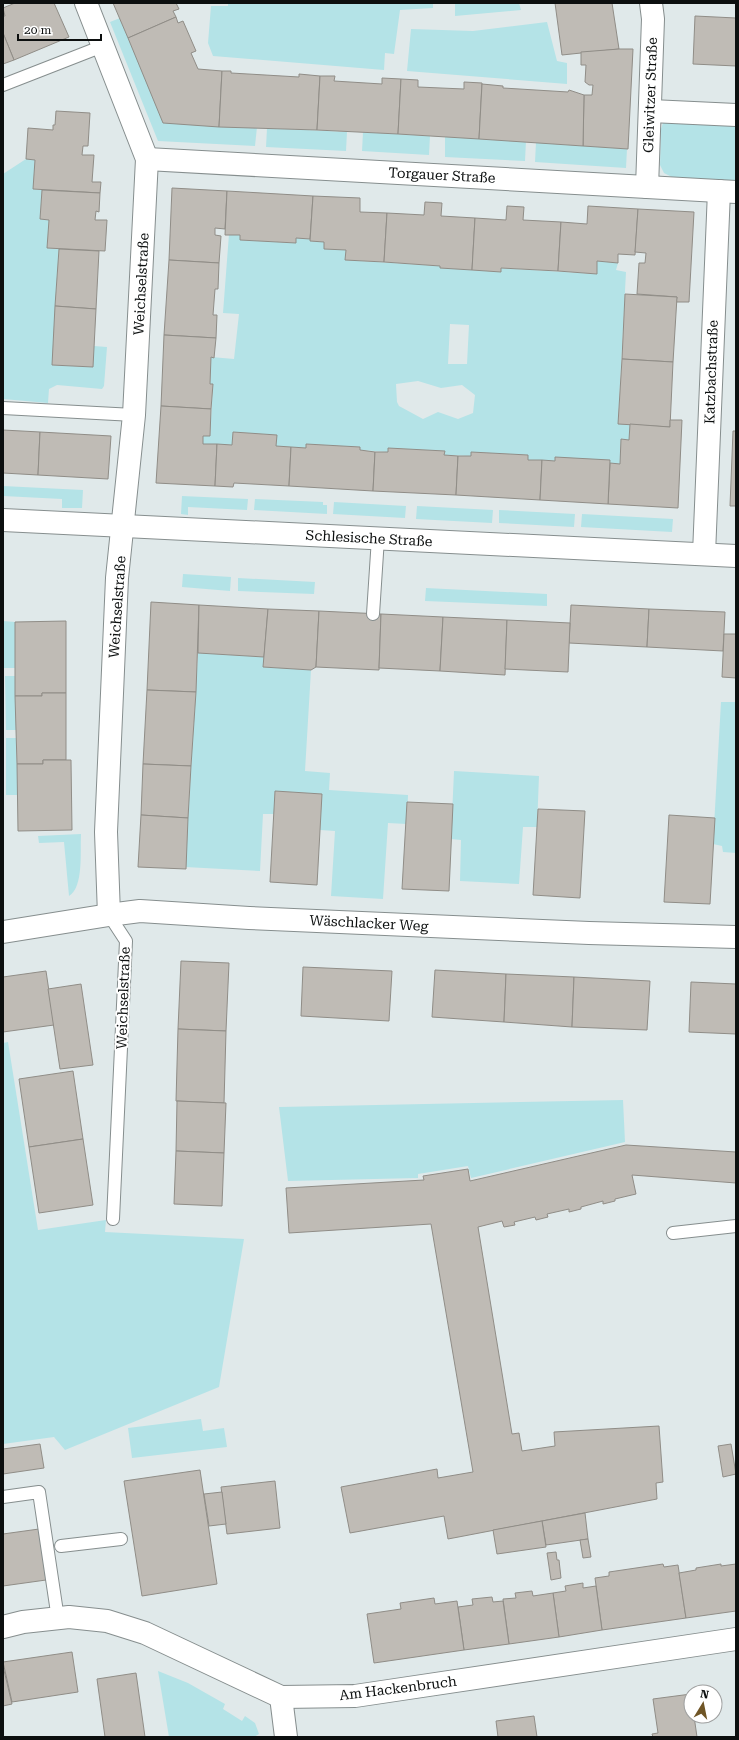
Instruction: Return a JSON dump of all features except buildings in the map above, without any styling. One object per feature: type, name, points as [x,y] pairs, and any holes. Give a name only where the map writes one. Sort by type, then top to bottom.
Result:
[{"type":"street","name":"Weichselstraße","points":[[86,3],[147,159],[134,415],[117,578],[106,832],[109,915]]},
{"type":"street","name":"Gleiwitzer Straße","points":[[647,187],[651,111],[653,19],[651,3]]},
{"type":"street","points":[[651,111],[736,114]]},
{"type":"street","name":"Torgauer Straße","points":[[147,159],[727,191]]},
{"type":"street","name":"Katzbachstraße","points":[[704,554],[727,191]]},
{"type":"street","name":"Schlesische Straße","points":[[3,520],[736,556]]},
{"type":"street","name":"Wäschlacker Weg","points":[[3,932],[109,915],[140,912],[612,934],[736,937]]},
{"type":"street","name":"Am Hackenbruch","points":[[3,1627],[23,1622],[69,1617],[108,1621],[145,1633],[281,1697],[355,1696],[736,1639]]},
{"type":"street","points":[[281,1697],[286,1737]]},
{"type":"lane","points":[[3,85],[103,46]]},
{"type":"lane","points":[[3,408],[134,415]]},
{"type":"lane","points":[[374,614],[378,538]]},
{"type":"lane","name":"Weichselstraße","points":[[109,915],[126,941],[113,1219]]},
{"type":"lane","points":[[673,1233],[736,1226]]},
{"type":"lane","points":[[3,1497],[39,1492],[58,1619]]},
{"type":"lane","points":[[61,1546],[121,1539]]},
{"type":"shaded area","points":[[228,3],[433,3],[433,8],[400,10],[394,54],[385,53],[384,70],[213,56],[208,43],[211,6],[228,6]]},
{"type":"shaded area","points":[[455,3],[519,3],[521,10],[455,16]]},
{"type":"shaded area","points":[[120,18],[257,127],[255,146],[158,141],[110,22]]},
{"type":"shaded area","points":[[547,22],[557,61],[567,63],[567,84],[407,71],[411,29],[473,31]]},
{"type":"shaded area","points":[[664,120],[736,122],[736,182],[674,178],[664,173],[660,165],[661,129]]},
{"type":"shaded area","points":[[267,128],[347,132],[346,151],[266,147]]},
{"type":"shaded area","points":[[363,132],[430,136],[429,155],[362,151]]},
{"type":"shaded area","points":[[445,137],[526,141],[525,161],[445,157]]},
{"type":"shaded area","points":[[536,142],[627,149],[626,168],[535,162]]},
{"type":"shaded area","points":[[26,159],[35,160],[33,189],[42,190],[40,219],[49,220],[47,248],[59,249],[52,365],[92,367],[94,346],[107,347],[104,386],[102,389],[57,385],[49,389],[48,403],[3,399],[3,174]]},
{"type":"shaded area","points":[[229,234],[240,235],[240,240],[296,243],[296,238],[310,239],[310,241],[324,242],[324,249],[346,250],[345,260],[440,266],[440,268],[501,272],[501,268],[596,274],[597,261],[618,263],[616,270],[626,272],[618,423],[630,424],[629,440],[621,439],[620,464],[555,457],[555,461],[528,460],[528,455],[471,452],[471,456],[444,455],[445,451],[389,448],[388,452],[360,450],[360,447],[307,444],[306,448],[276,446],[276,435],[233,432],[232,445],[203,444],[203,436],[210,436],[213,384],[210,384],[211,357],[234,359],[239,314],[223,313]],"holes":[[[450,324],[469,325],[467,364],[448,364]],[[418,381],[441,388],[462,385],[475,395],[473,413],[458,419],[438,412],[423,419],[399,406],[397,402],[396,384]]]},
{"type":"shaded area","points":[[3,486],[83,490],[82,508],[62,508],[62,499],[3,496]]},
{"type":"shaded area","points":[[182,496],[248,499],[247,510],[188,507],[188,515],[181,514]]},
{"type":"shaded area","points":[[255,499],[323,502],[323,505],[327,505],[327,514],[254,510]]},
{"type":"shaded area","points":[[334,502],[406,506],[405,518],[333,514]]},
{"type":"shaded area","points":[[417,506],[493,510],[492,523],[416,519]]},
{"type":"shaded area","points":[[499,510],[575,514],[574,527],[499,523]]},
{"type":"shaded area","points":[[582,514],[673,519],[672,532],[581,527]]},
{"type":"shaded area","points":[[183,574],[231,577],[230,591],[182,587]]},
{"type":"shaded area","points":[[238,578],[315,582],[314,594],[238,591]]},
{"type":"shaded area","points":[[426,588],[547,594],[547,606],[425,601]]},
{"type":"shaded area","points":[[3,621],[15,622],[15,668],[3,668]]},
{"type":"shaded area","points":[[198,653],[264,657],[263,667],[311,670],[305,771],[330,773],[329,790],[408,795],[407,824],[388,823],[383,899],[331,896],[335,831],[320,830],[322,794],[275,791],[274,814],[263,814],[260,871],[185,867]]},
{"type":"shaded area","points":[[5,676],[15,676],[16,730],[6,730]]},
{"type":"shaded area","points":[[721,702],[736,702],[736,853],[723,852],[722,846],[713,844]]},
{"type":"shaded area","points":[[6,738],[16,738],[18,795],[6,795]]},
{"type":"shaded area","points":[[454,771],[539,776],[537,827],[523,827],[519,884],[460,881],[461,840],[451,839]]},
{"type":"shaded area","points":[[81,834],[79,877],[74,891],[69,896],[64,842],[39,843],[38,836]]},
{"type":"shaded area","points":[[8,1042],[38,1230],[106,1220],[105,1232],[244,1239],[219,1387],[65,1450],[54,1437],[3,1444],[3,1043]]},
{"type":"shaded area","points":[[623,1100],[625,1142],[471,1178],[468,1166],[418,1174],[418,1178],[288,1181],[279,1107]]},
{"type":"shaded area","points":[[201,1419],[203,1431],[224,1428],[227,1447],[132,1458],[128,1428]]},
{"type":"shaded area","points":[[158,1671],[188,1683],[225,1704],[223,1709],[242,1721],[245,1716],[255,1723],[259,1734],[254,1737],[169,1737]]}]
